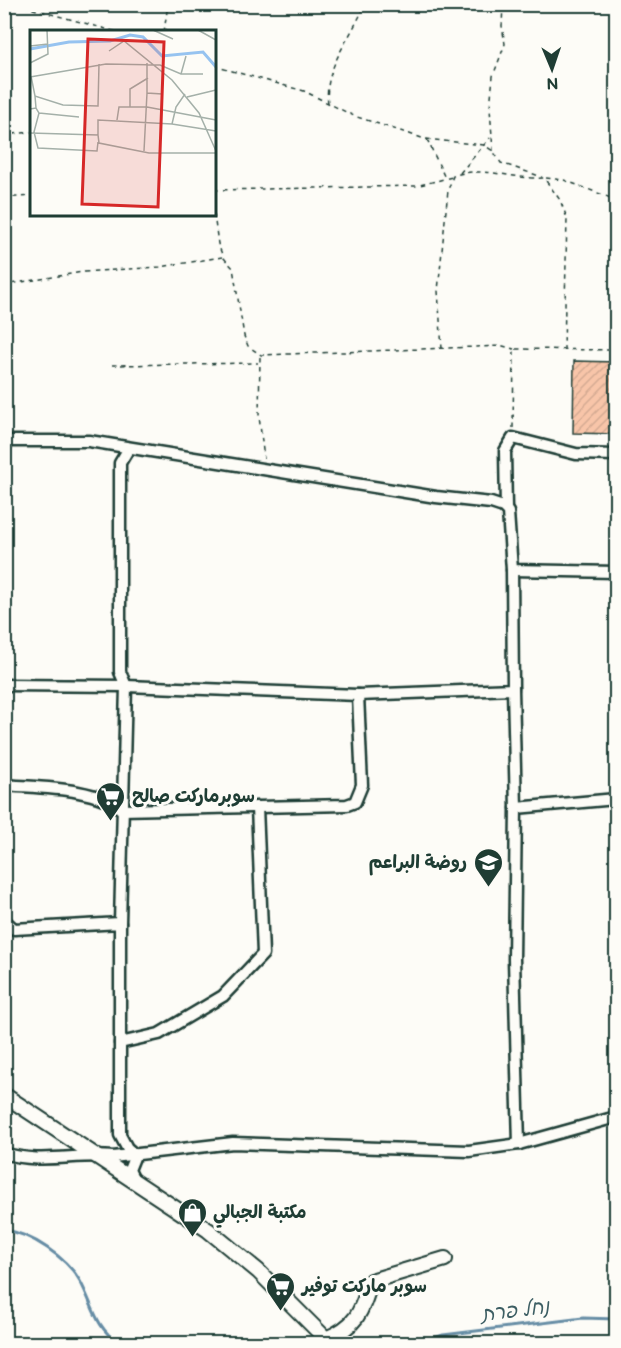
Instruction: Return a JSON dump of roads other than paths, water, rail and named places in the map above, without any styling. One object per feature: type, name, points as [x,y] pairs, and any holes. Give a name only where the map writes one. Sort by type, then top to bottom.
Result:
[{"type":"street","points":[[519,1144],[514,960],[516,808],[512,570],[506,509],[505,451],[513,438],[576,454],[616,455]]},
{"type":"street","points":[[4,441],[89,441],[435,497],[492,503],[506,509]]},
{"type":"street","points":[[107,444],[120,463]]},
{"type":"street","points":[[129,448],[120,463],[120,672],[126,686],[120,923],[120,1135],[127,1148],[135,1155]]},
{"type":"street","points":[[512,570],[616,572]]},
{"type":"street","points":[[4,685],[126,686],[358,695],[513,689]]},
{"type":"street","points":[[4,785],[98,796],[108,799],[122,810],[346,805],[355,802],[362,785],[358,695]]},
{"type":"street","points":[[516,808],[616,799]]},
{"type":"street","points":[[120,1043],[159,1034],[224,996],[263,954],[257,807]]},
{"type":"street","points":[[4,920],[9,929],[120,923]]},
{"type":"street","points":[[4,1095],[208,1230],[258,1271],[329,1341],[355,1321],[364,1305],[371,1281],[445,1259]]},
{"type":"street","points":[[4,1153],[39,1159],[135,1155],[233,1143],[282,1143],[442,1152],[469,1151],[519,1144],[616,1117]]},
{"type":"street","points":[[135,1155],[129,1170],[136,1184]]},
{"type":"waterway","name":"נחל פרת","points":[[4,1230],[36,1241],[66,1264],[80,1281],[99,1323],[119,1344]]},
{"type":"waterway","name":"נחל פרת","points":[[419,1344],[443,1335],[583,1318],[616,1319]]},
{"type":"place","name":"سوبرماركت صالح","points":[[111,822]]},
{"type":"place","name":"روضة البراعم","points":[[488,888]]},
{"type":"place","name":"مكتبة الجبالي","points":[[192,1238]]},
{"type":"place","name":"سوبر ماركت توفير","points":[[281,1312]]}]
